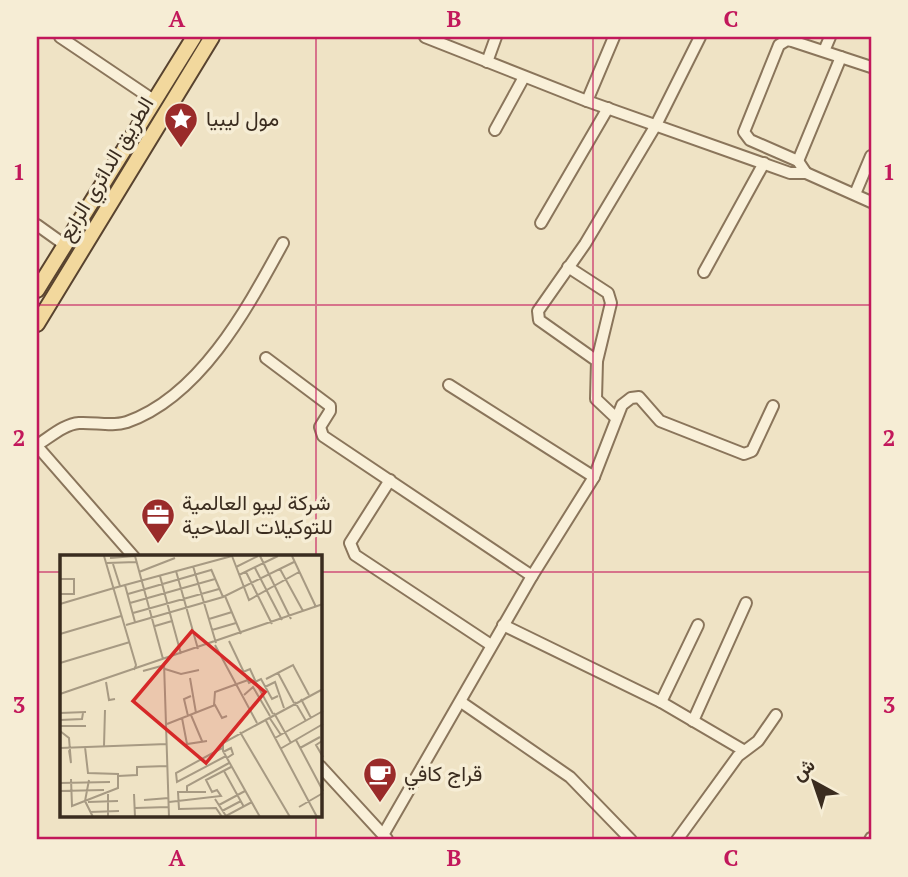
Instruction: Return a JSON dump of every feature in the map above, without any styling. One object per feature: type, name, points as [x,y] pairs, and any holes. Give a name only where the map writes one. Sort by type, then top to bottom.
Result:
[{"type":"main road","name":"الطريق الدائري الرابع","points":[[37,290],[194,37]]},
{"type":"main road","name":"الطريق الدائري الرابع","points":[[37,324],[212,37]]},
{"type":"street","points":[[60,37],[155,101]]},
{"type":"street","points":[[425,37],[587,101],[790,173],[807,173],[871,202]]},
{"type":"street","points":[[486,62],[496,37]]},
{"type":"street","points":[[587,101],[614,37]]},
{"type":"street","points":[[597,362],[538,318],[539,309],[656,125],[700,37]]},
{"type":"street","points":[[824,51],[830,37]]},
{"type":"street","points":[[807,173],[798,161],[750,140],[744,132],[782,41],[792,41],[871,67]]},
{"type":"street","points":[[798,161],[841,57]]},
{"type":"street","points":[[495,130],[524,77]]},
{"type":"street","points":[[541,222],[608,108]]},
{"type":"street","points":[[855,194],[871,156]]},
{"type":"street","points":[[704,272],[764,163]]},
{"type":"street","points":[[37,225],[65,245]]},
{"type":"street","points":[[132,555],[37,446],[72,424],[124,423],[144,415],[183,388],[208,361],[230,330],[283,243]]},
{"type":"street","points":[[568,267],[608,293],[611,298],[597,362],[596,399],[615,417]]},
{"type":"street","points":[[266,358],[330,406],[330,411],[320,427],[323,436],[532,576]]},
{"type":"street","points":[[449,386],[594,477]]},
{"type":"street","points":[[322,768],[386,838],[491,645],[594,477],[615,417],[623,403],[639,397],[660,421],[744,454],[752,450],[774,406]]},
{"type":"street","points":[[390,480],[350,543],[351,550],[491,645]]},
{"type":"street","points":[[693,721],[746,603]]},
{"type":"street","points":[[503,625],[662,702],[743,750]]},
{"type":"street","points":[[662,702],[698,625]]},
{"type":"street","points":[[461,702],[568,775],[631,840]]},
{"type":"street","points":[[677,840],[743,750],[758,741],[776,715]]},
{"type":"place","name":"مول ليبيا","points":[[181,149]]},
{"type":"place","name":"شركة ليبو العالمية للتوكيلات الملاحية","points":[[158,545]]},
{"type":"place","name":"قراج كافي","points":[[380,804]]}]
